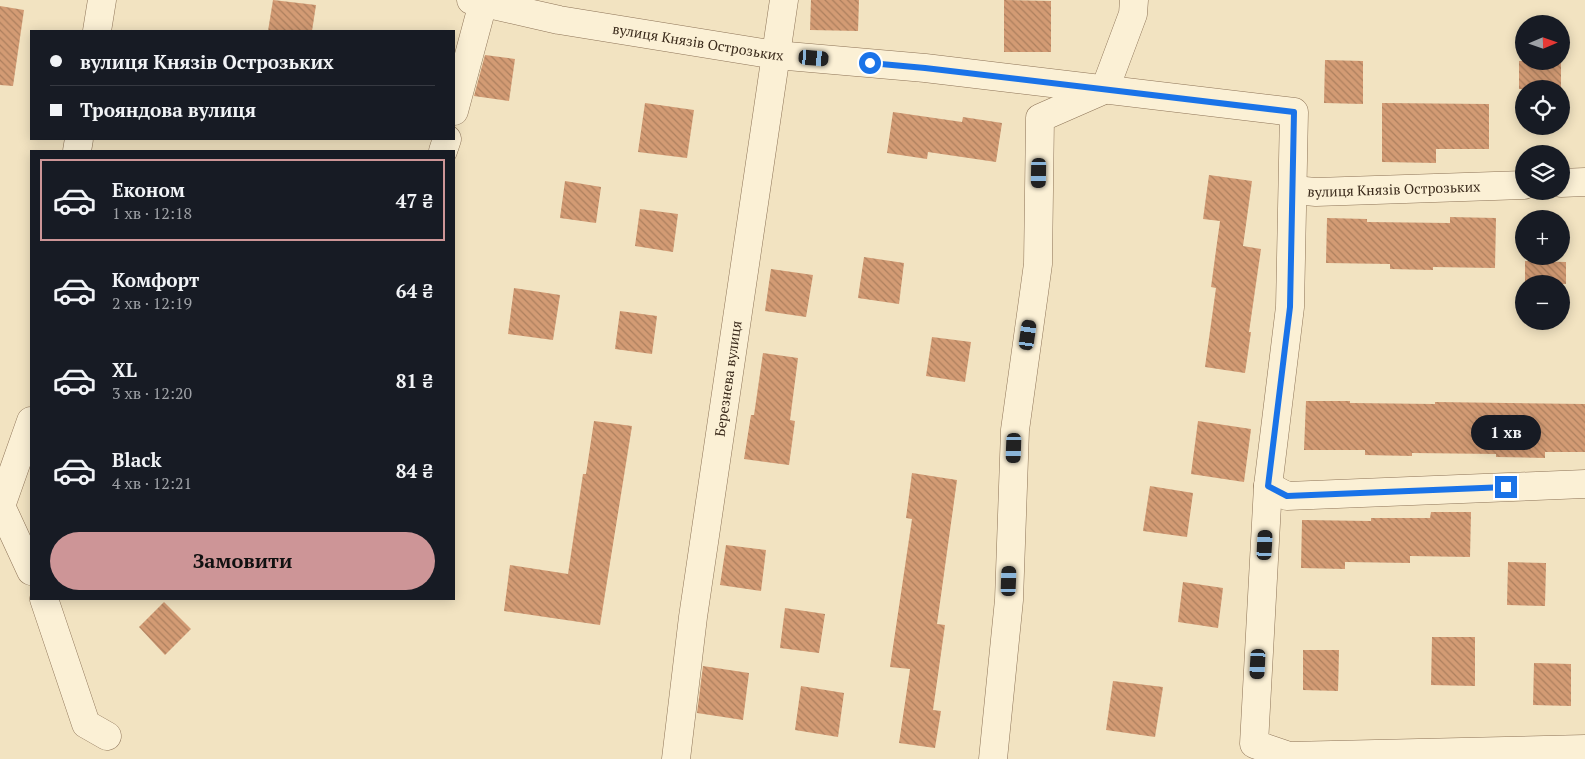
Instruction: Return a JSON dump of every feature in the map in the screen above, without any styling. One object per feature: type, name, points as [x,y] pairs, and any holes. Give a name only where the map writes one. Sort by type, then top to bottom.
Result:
[{"type":"street","points":[[97,30],[102,0]]},
{"type":"street","name":"Березнева вулиця","points":[[676,759],[693,616],[784,0]]},
{"type":"street","points":[[994,759],[1009,600],[1015,430],[1038,264],[1040,118],[1105,89],[1133,14],[1134,0]]},
{"type":"street","name":"вулиця Князів Острозьких","points":[[455,107],[477,2],[559,20],[776,55],[925,68],[1294,112],[1293,190],[1316,192],[1515,185]]},
{"type":"street","points":[[1570,183],[1585,182]]},
{"type":"street","points":[[1293,190],[1290,307],[1268,486],[1254,744],[1289,756],[1585,749]]},
{"type":"street","points":[[30,424],[1,506],[30,569]]},
{"type":"street","points":[[1268,486],[1287,496],[1585,484]]},
{"type":"street","points":[[44,600],[86,724],[107,736]]},
{"type":"building","points":[[273,0],[316,5],[312,30],[268,30]]},
{"type":"building","points":[[811,0],[859,0],[858,31],[810,30]]},
{"type":"building","points":[[1004,0],[1051,1],[1051,52],[1004,52]]},
{"type":"building","points":[[0,6],[24,10],[13,86],[0,85]]},
{"type":"building","points":[[485,55],[515,59],[509,101],[474,96]]},
{"type":"building","points":[[1325,60],[1363,61],[1363,104],[1324,103]]},
{"type":"building","points":[[1519,70],[1561,70],[1561,80],[1519,80]]},
{"type":"building","points":[[645,103],[694,110],[687,158],[638,152]]},
{"type":"building","points":[[1382,103],[1489,104],[1489,149],[1436,149],[1436,163],[1382,162]]},
{"type":"building","points":[[893,112],[962,122],[963,117],[1002,123],[996,162],[928,152],[927,159],[887,153]]},
{"type":"building","points":[[1209,175],[1252,181],[1243,246],[1261,249],[1245,373],[1205,367],[1216,288],[1211,287],[1220,221],[1203,219]]},
{"type":"building","points":[[565,181],[601,187],[596,223],[560,218]]},
{"type":"building","points":[[640,209],[678,214],[673,252],[635,246]]},
{"type":"building","points":[[1450,217],[1496,218],[1495,268],[1433,267],[1433,270],[1390,269],[1390,264],[1326,263],[1327,218],[1367,219],[1367,222],[1450,223]]},
{"type":"building","points":[[864,257],[904,263],[899,304],[858,298]]},
{"type":"building","points":[[1525,265],[1566,265],[1566,275],[1525,275]]},
{"type":"building","points":[[771,269],[813,275],[806,317],[765,311]]},
{"type":"building","points":[[514,288],[560,295],[553,340],[508,334]]},
{"type":"building","points":[[620,311],[657,316],[652,354],[615,349]]},
{"type":"building","points":[[932,337],[971,342],[965,382],[926,376]]},
{"type":"building","points":[[763,353],[798,358],[790,420],[795,421],[789,465],[744,459],[751,415],[754,415]]},
{"type":"building","points":[[1306,401],[1435,404],[1435,402],[1585,404],[1585,452],[1545,452],[1545,458],[1496,457],[1496,454],[1412,453],[1412,456],[1365,455],[1365,450],[1304,450]]},
{"type":"building","points":[[594,421],[632,426],[600,625],[504,611],[510,565],[568,574],[583,474],[586,474]]},
{"type":"building","points":[[1198,421],[1251,429],[1244,482],[1191,474]]},
{"type":"building","points":[[912,473],[957,480],[937,624],[945,625],[933,710],[941,711],[935,748],[899,743],[910,669],[890,667],[912,519],[906,518]]},
{"type":"building","points":[[1150,486],[1193,493],[1187,537],[1143,531]]},
{"type":"building","points":[[1431,512],[1471,512],[1470,557],[1410,556],[1410,563],[1345,562],[1345,569],[1301,568],[1302,520],[1371,521],[1371,518],[1430,518]]},
{"type":"building","points":[[726,545],[766,550],[761,591],[720,585]]},
{"type":"building","points":[[1508,562],[1546,563],[1545,606],[1507,605]]},
{"type":"building","points":[[1183,582],[1223,588],[1218,628],[1178,622]]},
{"type":"building","points":[[164,602],[191,629],[165,655],[139,627]]},
{"type":"building","points":[[785,608],[825,614],[819,653],[780,648]]},
{"type":"building","points":[[1432,637],[1475,637],[1475,686],[1431,685]]},
{"type":"building","points":[[1303,650],[1339,650],[1338,691],[1303,690]]},
{"type":"building","points":[[1534,663],[1571,664],[1571,706],[1533,705]]},
{"type":"building","points":[[703,666],[749,673],[743,720],[697,713]]},
{"type":"building","points":[[1113,681],[1163,687],[1155,737],[1106,730]]},
{"type":"building","points":[[801,686],[844,693],[838,737],[795,730]]},
{"type":"route","points":[[870,63],[1294,112],[1290,307],[1268,486],[1287,496],[1506,487]]}]
